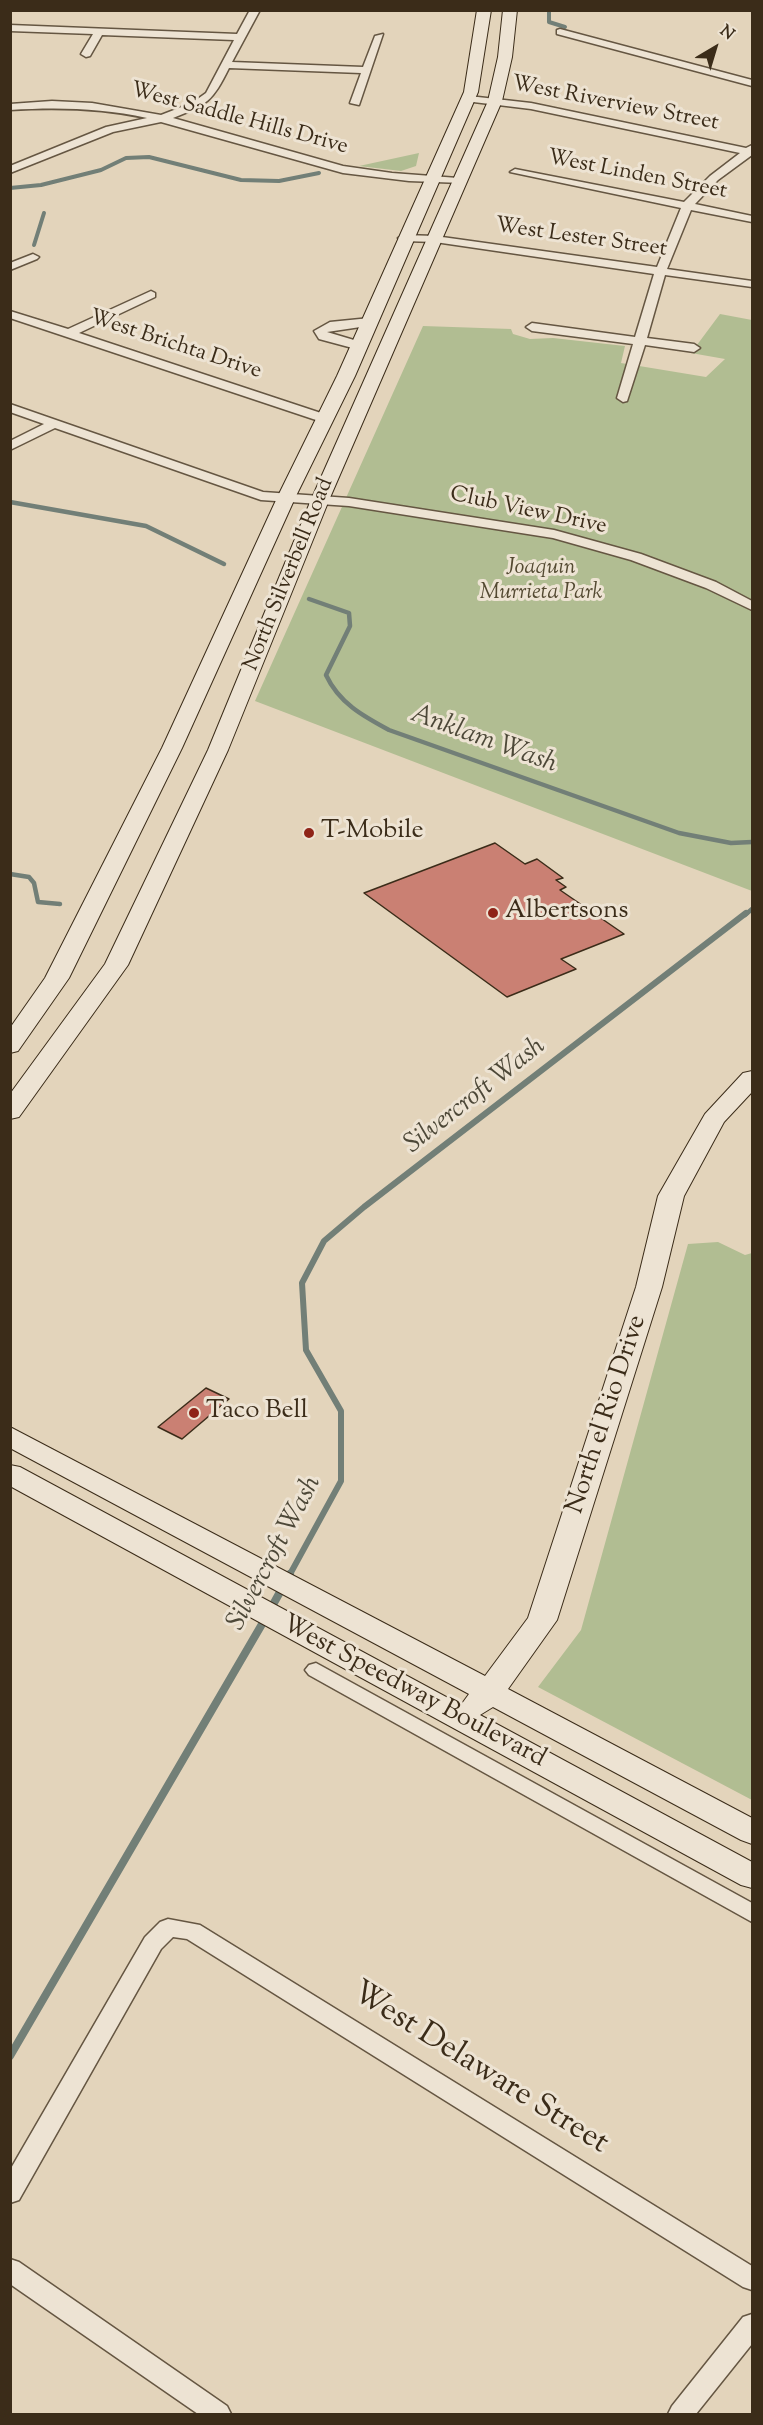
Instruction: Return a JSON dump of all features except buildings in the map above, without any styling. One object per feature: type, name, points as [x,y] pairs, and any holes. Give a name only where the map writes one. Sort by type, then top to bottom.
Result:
[{"type":"main road","name":"North Silverbell Road","points":[[10,1046],[54,985],[172,748],[285,498],[326,419],[360,346],[404,238],[469,99],[482,34],[484,10]]},
{"type":"main road","name":"North Silverbell Road","points":[[10,1112],[116,965],[218,750],[320,500],[495,101],[505,57],[510,10]]},
{"type":"main road","points":[[326,419],[354,422]]},
{"type":"main road","name":"North el Rio Drive","points":[[452,1730],[489,1693],[542,1620],[649,1287],[671,1196],[714,1119],[753,1078]]},
{"type":"main road","name":"West Speedway Boulevard","points":[[10,1436],[753,1832]]},
{"type":"main road","name":"West Speedway Boulevard","points":[[10,1474],[299,1631],[452,1730],[753,1876]]},
{"type":"main road","points":[[113,1530],[140,1506]]},
{"type":"street","points":[[10,170],[110,129],[164,118],[196,105],[210,95],[255,10]]},
{"type":"street","points":[[10,28],[241,37]]},
{"type":"street","points":[[86,54],[99,32]]},
{"type":"street","points":[[560,32],[753,83]]},
{"type":"street","points":[[355,103],[380,36]]},
{"type":"street","points":[[228,64],[367,70]]},
{"type":"street","name":"West Riverview Street","points":[[469,99],[495,101],[751,150]]},
{"type":"street","name":"West Saddle Hills Drive","points":[[10,107],[95,104],[132,110],[327,166],[369,174],[458,181]]},
{"type":"street","points":[[623,398],[661,270],[687,205],[714,178],[751,150]]},
{"type":"street","name":"West Linden Street","points":[[515,172],[753,219]]},
{"type":"street","name":"West Lester Street","points":[[404,238],[435,239],[753,284]]},
{"type":"street","points":[[10,267],[33,257]]},
{"type":"street","points":[[69,333],[151,295]]},
{"type":"street","name":"West Brichta Drive","points":[[10,314],[326,419]]},
{"type":"street","points":[[360,346],[323,336],[320,331],[330,326],[370,322]]},
{"type":"street","points":[[532,327],[694,348]]},
{"type":"street","name":"Club View Drive","points":[[10,408],[261,496],[320,500],[457,517],[555,534],[636,557],[711,585],[753,606]]},
{"type":"street","points":[[10,446],[56,423]]},
{"type":"street","name":"West Speedway Boulevard","points":[[316,1670],[452,1730],[753,1913]]},
{"type":"street","name":"West Delaware Street","points":[[10,2193],[153,1943],[168,1928],[192,1931],[753,2279]]},
{"type":"street","points":[[10,2270],[218,2415]]},
{"type":"street","points":[[681,2415],[753,2325]]},
{"type":"green space","points":[[419,153],[416,166],[401,171],[359,166]]},
{"type":"green space","name":"Joaquin Murrieta Park","points":[[720,314],[752,320],[752,891],[255,701],[423,326],[511,329],[513,334],[530,339],[553,338],[625,346],[621,363],[706,377],[725,359],[691,353]]},
{"type":"green space","points":[[718,1242],[745,1255],[752,1253],[752,1800],[538,1687],[581,1630],[688,1244]]},
{"type":"waterway","points":[[549,10],[549,22],[565,27]]},
{"type":"waterway","points":[[10,188],[41,185],[101,170],[126,158],[149,157],[241,180],[279,181],[319,173]]},
{"type":"waterway","points":[[34,245],[44,213]]},
{"type":"waterway","name":"Anklam Wash","points":[[10,502],[146,526],[224,564]]},
{"type":"waterway","name":"Anklam Wash","points":[[309,599],[349,613],[350,626],[326,675],[331,685],[345,701],[379,725],[679,833],[731,843],[752,842]]},
{"type":"waterway","points":[[10,874],[29,877],[34,883],[38,902],[60,904]]},
{"type":"waterway","name":"Silvercroft Wash","points":[[745,915],[752,909]]},
{"type":"waterway","name":"Silvercroft Wash","points":[[289,1576],[341,1481],[341,1411],[306,1350],[302,1283],[324,1241],[364,1207],[746,913]]},
{"type":"waterway","name":"Silvercroft Wash","points":[[270,1610],[290,1574]]},
{"type":"waterway","name":"Silvercroft Wash","points":[[10,2056],[265,1619]]},
{"type":"place","name":"T-Mobile","points":[[309,833]]},
{"type":"place","name":"Albertsons","points":[[493,913]]},
{"type":"place","name":"Taco Bell","points":[[194,1413]]}]
